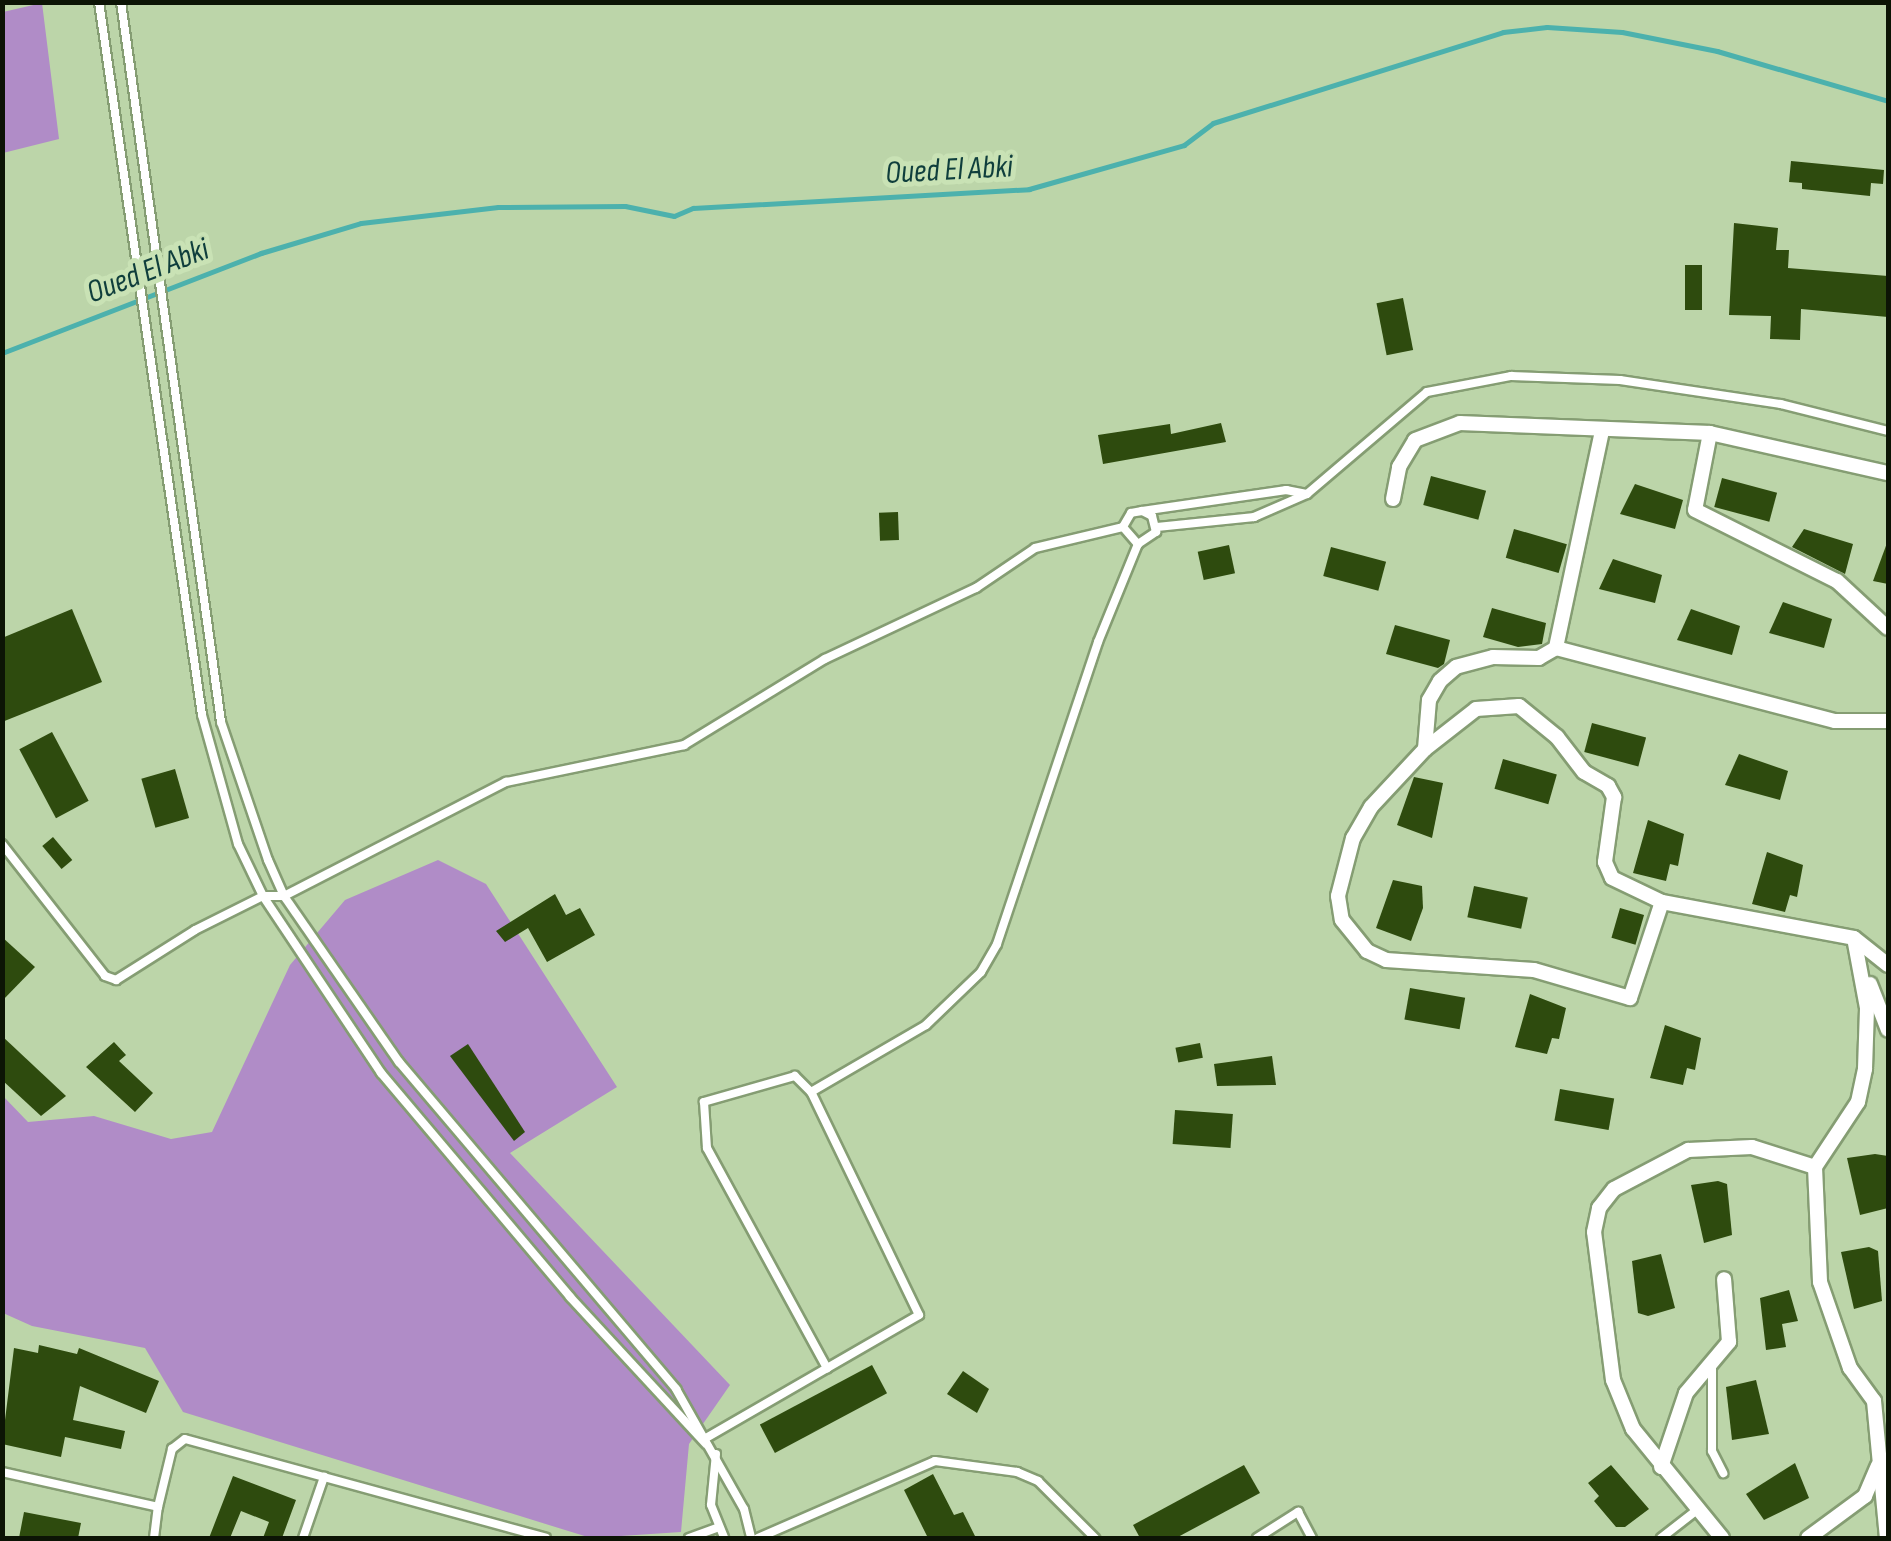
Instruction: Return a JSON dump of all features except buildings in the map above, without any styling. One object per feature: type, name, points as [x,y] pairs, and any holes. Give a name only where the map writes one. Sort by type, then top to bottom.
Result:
[{"type":"street","points":[[1393,499],[1405,452],[1432,430],[1460,423],[1710,433],[1888,473]]},
{"type":"street","points":[[1425,750],[1429,700],[1456,667],[1493,657],[1540,658],[1556,648],[1602,431]]},
{"type":"street","points":[[1710,433],[1694,510],[1837,582],[1888,628]]},
{"type":"street","points":[[1556,648],[1836,721],[1888,721]]},
{"type":"street","points":[[1662,902],[1630,998],[1534,970],[1418,966],[1367,951],[1342,920],[1344,863],[1372,807],[1425,750],[1476,710],[1519,706],[1536,715],[1614,797],[1605,862],[1612,878],[1662,902],[1854,938],[1888,964]]},
{"type":"street","points":[[1854,938],[1888,1030]]},
{"type":"street","points":[[1862,958],[1868,1031],[1858,1102],[1815,1167],[1820,1282],[1850,1368],[1881,1403],[1887,1538]]},
{"type":"street","points":[[1722,1538],[1633,1429],[1613,1380],[1594,1232],[1599,1208],[1614,1189],[1688,1150],[1752,1147],[1815,1167]]},
{"type":"street","points":[[1661,1467],[1686,1393],[1731,1331],[1724,1279]]},
{"type":"street","points":[[1808,1538],[1865,1496],[1885,1456]]},
{"type":"lane","points":[[98,2],[202,715],[222,803],[264,896],[381,1072],[570,1296],[716,1454]]},
{"type":"lane","points":[[120,2],[221,722],[284,896],[398,1062],[676,1389],[716,1454],[744,1508],[754,1538],[934,1461],[1017,1472],[1038,1481],[1094,1538]]},
{"type":"lane","points":[[1156,527],[1254,517],[1307,494],[1427,392],[1511,376],[1638,383],[1781,404],[1888,431]]},
{"type":"lane","points":[[2,844],[110,980],[264,896],[284,896],[506,782],[684,744],[825,659],[976,588],[1035,548],[1123,527],[1131,513],[1142,510],[1286,490],[1307,494]]},
{"type":"lane","points":[[1142,510],[1156,527]]},
{"type":"lane","points":[[1123,527],[1138,544]]},
{"type":"lane","points":[[1138,544],[1149,541],[1156,527]]},
{"type":"lane","points":[[812,1092],[926,1024],[981,972],[998,944],[1070,719],[1138,544]]},
{"type":"lane","points":[[706,1438],[920,1315],[812,1092],[795,1076],[704,1102],[707,1148],[827,1368]]},
{"type":"lane","points":[[1712,1361],[1712,1451],[1724,1473]]},
{"type":"lane","points":[[154,1538],[172,1449],[185,1440],[544,1538]]},
{"type":"lane","points":[[716,1454],[710,1484],[717,1528],[724,1538]]},
{"type":"lane","points":[[2,1472],[158,1508]]},
{"type":"lane","points":[[303,1538],[324,1477]]},
{"type":"lane","points":[[1661,1538],[1697,1510]]},
{"type":"lane","points":[[1257,1538],[1298,1512],[1312,1538]]},
{"type":"lane","points":[[688,1538],[717,1528]]},
{"type":"shaded area","points":[[42,3],[59,139],[3,153],[3,12]]},
{"type":"shaded area","points":[[438,860],[486,884],[617,1087],[510,1153],[730,1385],[689,1444],[681,1532],[591,1538],[183,1412],[145,1348],[32,1326],[3,1313],[2,1095],[28,1122],[94,1116],[171,1139],[212,1132],[290,965],[345,900]]},
{"type":"waterway","name":"Oued El Abki","points":[[2,353],[261,253],[361,223],[498,207],[625,206],[674,216],[693,208],[1029,189],[1184,145],[1213,123],[1503,32],[1547,27],[1622,32],[1717,51],[1888,101]]}]
